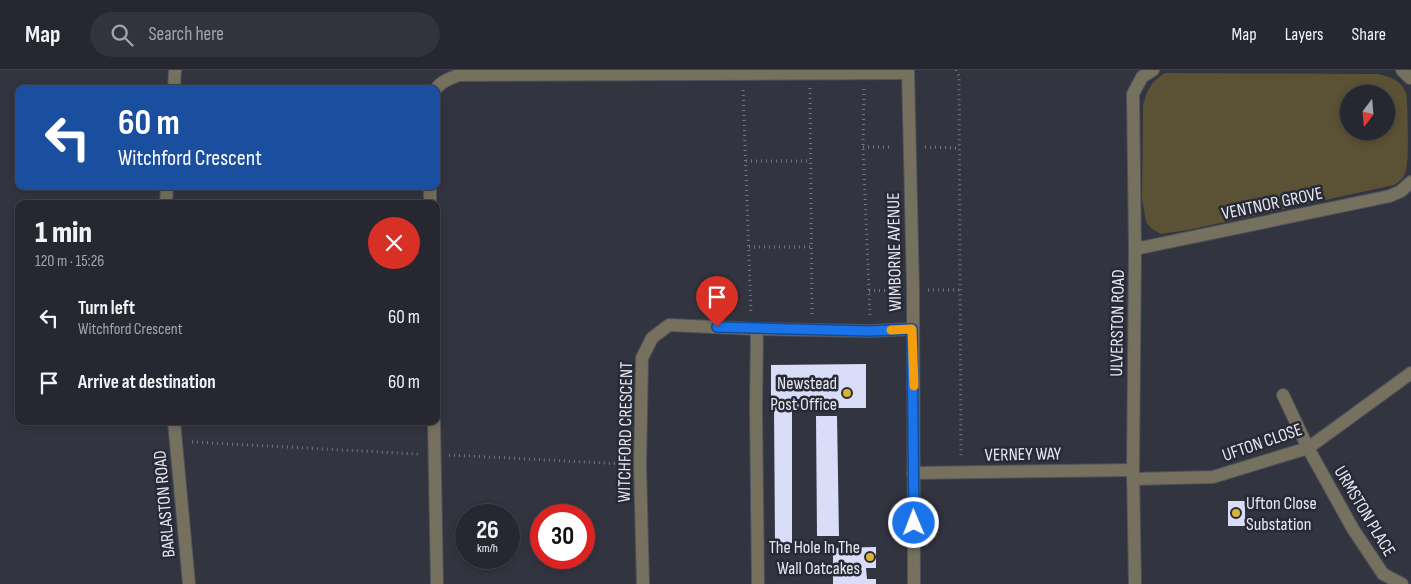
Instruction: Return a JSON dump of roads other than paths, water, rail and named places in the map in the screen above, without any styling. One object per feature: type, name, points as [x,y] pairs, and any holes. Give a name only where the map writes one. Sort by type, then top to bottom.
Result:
[{"type":"street","points":[[174,85],[175,70]]},
{"type":"street","name":"ULVERSTON ROAD","points":[[1135,584],[1133,474],[1135,249],[1133,94],[1142,77],[1153,70]]},
{"type":"street","points":[[440,86],[459,75],[864,74],[908,72]]},
{"type":"street","name":"WIMBORNE AVENUE","points":[[908,72],[913,290],[914,584]]},
{"type":"street","name":"VENTNOR GROVE","points":[[1135,249],[1390,196],[1401,191],[1411,182]]},
{"type":"street","name":"WITCHFORD CRESCENT","points":[[643,584],[640,465],[642,358],[652,338],[669,326],[870,331],[912,329]]},
{"type":"street","points":[[753,329],[758,584]]},
{"type":"street","name":"UFTON CLOSE","points":[[1133,474],[1213,478],[1308,448],[1411,373]]},
{"type":"street","name":"URMSTON PLACE","points":[[1283,395],[1308,448],[1353,530],[1383,574],[1402,584]]},
{"type":"street","name":"BARLASTON ROAD","points":[[175,425],[189,584]]},
{"type":"street","points":[[434,425],[437,584]]},
{"type":"street","name":"VERNEY WAY","points":[[913,473],[1133,474]]},
{"type":"place","name":"Newstead Post Office","points":[[847,393]]},
{"type":"place","name":"Ufton Close Substation","points":[[1236,513]]},
{"type":"place","name":"The Hole In The Wall Oatcakes","points":[[870,557]]}]
